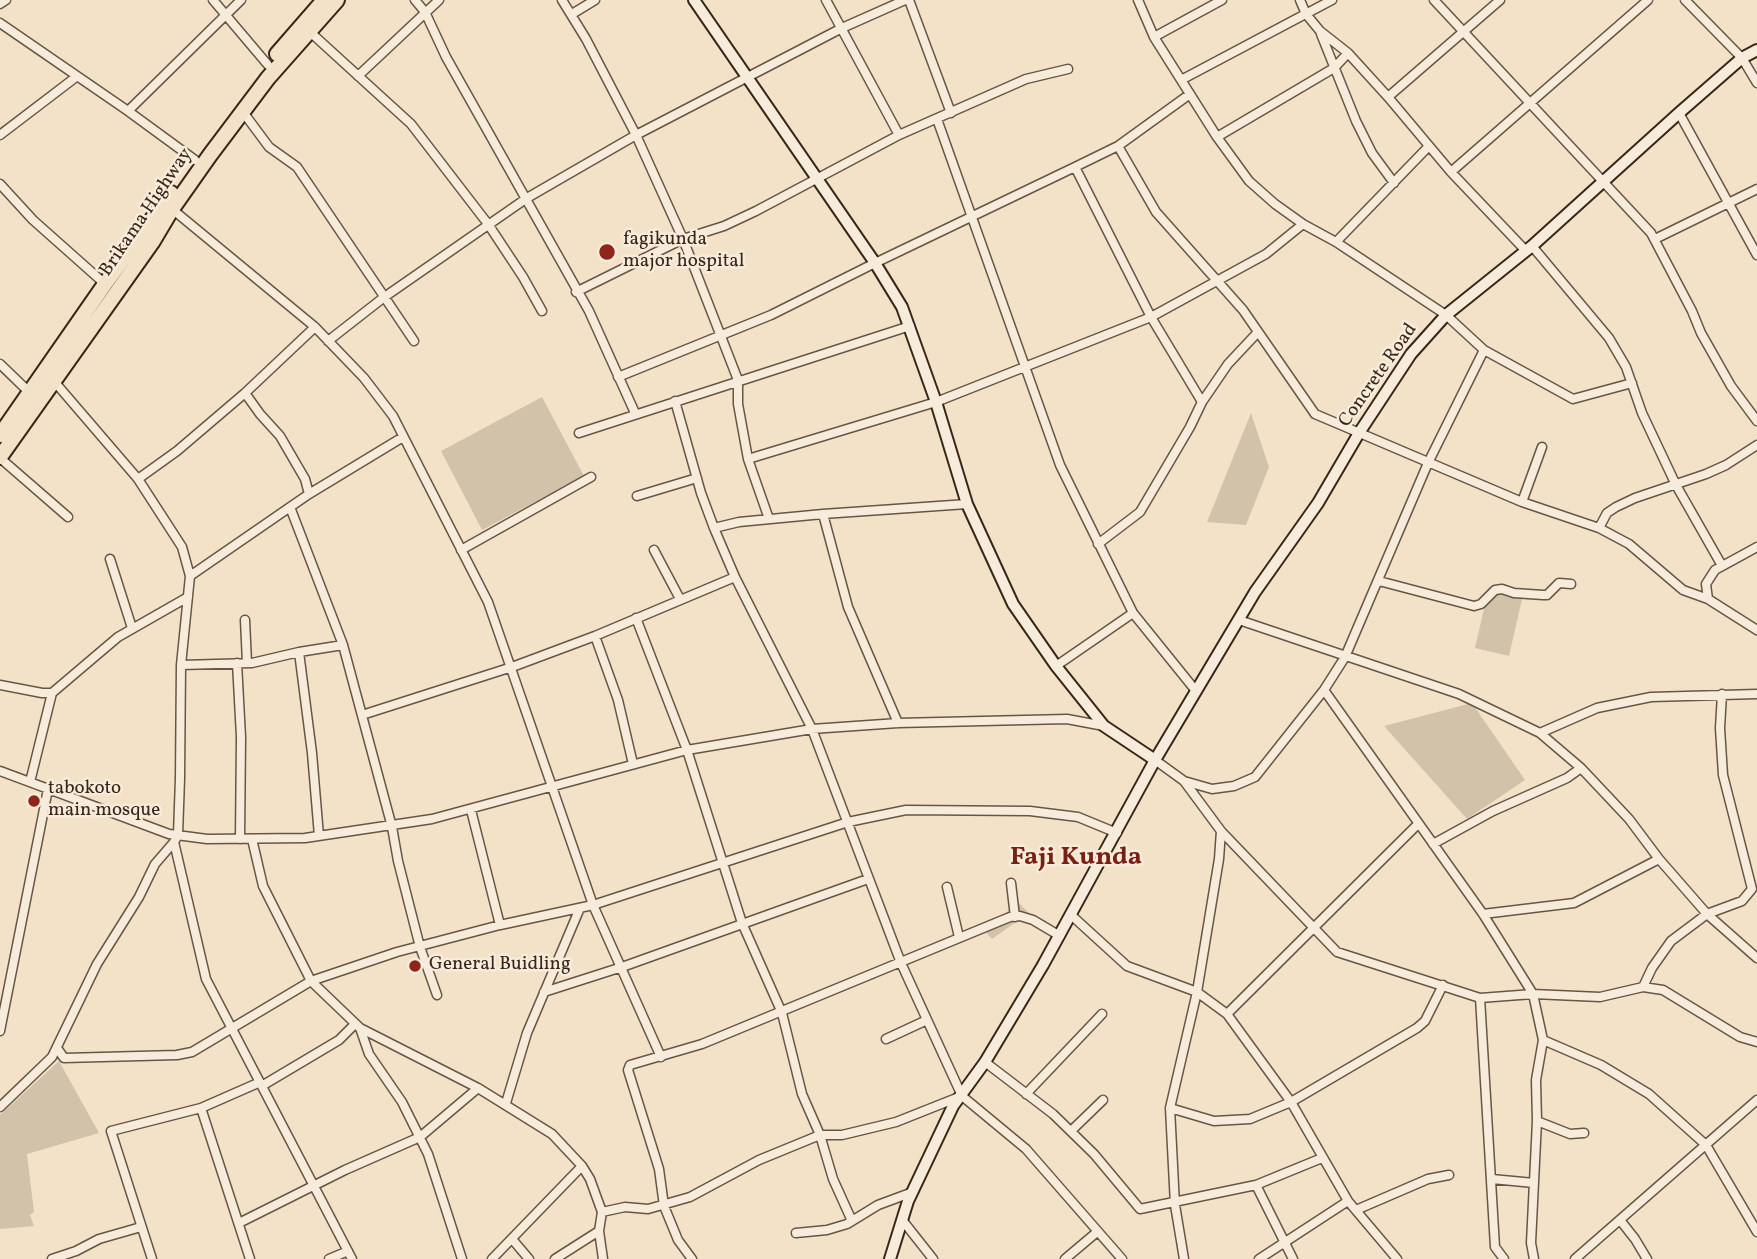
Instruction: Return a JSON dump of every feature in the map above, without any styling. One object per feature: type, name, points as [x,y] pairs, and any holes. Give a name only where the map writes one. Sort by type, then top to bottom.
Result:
[{"type":"highway","name":"Brikama Highway","points":[[0,457],[147,237],[195,160],[268,65],[324,0]]},
{"type":"highway","name":"Brikama Highway","points":[[0,435],[104,284],[172,209],[243,112],[337,0]]},
{"type":"street","points":[[0,4],[6,0]]},
{"type":"street","points":[[213,0],[268,65]]},
{"type":"street","points":[[128,111],[241,0]]},
{"type":"street","points":[[415,0],[425,12],[446,57],[589,311],[635,413]]},
{"type":"street","points":[[358,76],[439,0]]},
{"type":"street","points":[[562,0],[572,14],[635,135],[683,239],[738,380],[738,404],[748,459],[769,519]]},
{"type":"street","points":[[572,14],[595,0]]},
{"type":"street","points":[[694,0],[876,262],[902,307],[911,326],[967,504],[1013,604],[1056,666],[1104,726],[1184,781],[1221,831],[1337,952],[1480,998],[1533,994],[1600,997],[1643,987],[1663,990],[1740,1037],[1757,1042]]},
{"type":"street","points":[[826,0],[900,135]]},
{"type":"street","points":[[328,341],[383,298],[527,198],[635,135],[842,28],[907,0],[951,113]]},
{"type":"street","points":[[1138,0],[1154,37],[1217,137],[1249,181],[1303,224],[1336,242],[1446,315],[1484,349],[1573,399],[1632,383]]},
{"type":"street","points":[[1154,37],[1222,0]]},
{"type":"street","points":[[1300,0],[1306,14],[1320,31],[1348,53],[1451,172],[1529,249],[1609,338],[1626,366],[1642,413],[1676,485],[1721,564]]},
{"type":"street","points":[[1181,80],[1332,0]]},
{"type":"street","points":[[1434,0],[1604,181],[1655,240],[1701,333],[1731,386],[1757,421]]},
{"type":"street","points":[[1388,97],[1500,0]]},
{"type":"street","points":[[1451,172],[1648,0]]},
{"type":"street","points":[[1685,0],[1742,58],[1757,83]]},
{"type":"street","points":[[0,23],[195,160]]},
{"type":"street","points":[[309,31],[411,124],[488,224],[542,311]]},
{"type":"street","points":[[1320,31],[1356,121],[1372,152],[1394,183]]},
{"type":"street","name":"Concrete Road","points":[[890,1259],[913,1192],[953,1106],[985,1062],[1060,936],[1155,760],[1239,620],[1318,503],[1359,433],[1411,354],[1446,315],[1529,249],[1742,58],[1757,50]]},
{"type":"street","points":[[1217,137],[1334,68],[1348,53]]},
{"type":"street","points":[[576,292],[683,239],[724,226],[818,180],[900,135],[1027,79],[1068,69]]},
{"type":"street","points":[[0,135],[76,77]]},
{"type":"street","points":[[618,377],[771,316],[876,262],[1118,146],[1190,94]]},
{"type":"street","points":[[243,112],[269,147],[297,167],[414,341]]},
{"type":"street","points":[[1679,113],[1757,255]]},
{"type":"street","points":[[937,119],[1060,465],[1133,613],[1196,691]]},
{"type":"street","points":[[1118,146],[1157,212],[1243,310],[1315,414],[1522,502],[1599,528],[1629,544],[1683,590],[1708,599],[1757,630]]},
{"type":"street","points":[[1336,242],[1429,146]]},
{"type":"street","points":[[1075,167],[1151,317],[1202,402]]},
{"type":"street","points":[[0,184],[33,220],[104,284]]},
{"type":"street","points":[[1655,240],[1757,189]]},
{"type":"street","points":[[172,209],[315,327],[364,378],[393,416],[488,602],[593,905],[661,1057]]},
{"type":"street","points":[[748,459],[936,402],[1151,317],[1266,254],[1303,224]]},
{"type":"street","points":[[579,433],[911,326]]},
{"type":"street","points":[[138,479],[177,451],[245,393],[315,327]]},
{"type":"street","points":[[1098,544],[1140,512],[1202,402],[1228,364],[1258,332]]},
{"type":"street","points":[[1184,781],[1212,789],[1234,786],[1255,777],[1324,690],[1345,657],[1428,463],[1484,349]]},
{"type":"street","points":[[0,364],[29,392]]},
{"type":"street","points":[[53,380],[138,479],[182,547],[190,576],[181,665],[176,838],[206,979],[350,1255],[329,1259]]},
{"type":"street","points":[[245,393],[280,436],[305,479],[309,494]]},
{"type":"street","points":[[675,401],[697,478],[734,577],[812,729],[901,963],[962,1096],[1026,1149],[1122,1259]]},
{"type":"street","points":[[190,576],[309,494],[403,437]]},
{"type":"street","points":[[1599,528],[1607,513],[1616,508],[1727,465],[1757,445]]},
{"type":"street","points":[[1522,502],[1542,447]]},
{"type":"street","points":[[0,457],[68,517]]},
{"type":"street","points":[[461,550],[591,477]]},
{"type":"street","points":[[637,496],[697,478]]},
{"type":"street","points":[[714,528],[769,519],[967,504]]},
{"type":"street","points":[[290,507],[343,645],[392,827],[420,947],[437,995]]},
{"type":"street","points":[[823,514],[848,607],[898,723]]},
{"type":"street","points":[[1708,599],[1706,584],[1714,570],[1757,547]]},
{"type":"street","points":[[654,550],[680,599]]},
{"type":"street","points":[[110,559],[132,628]]},
{"type":"street","points":[[362,715],[512,667],[595,636],[734,577]]},
{"type":"street","points":[[1379,581],[1474,606],[1481,604],[1495,590],[1547,595],[1559,583],[1571,584]]},
{"type":"street","points":[[30,782],[52,693],[89,660],[132,628],[188,597]]},
{"type":"street","points":[[1056,666],[1133,613]]},
{"type":"street","points":[[636,618],[687,750],[742,923],[782,1013],[802,1094],[820,1135],[833,1179],[852,1221]]},
{"type":"street","points":[[240,839],[240,737],[245,620]]},
{"type":"street","points":[[1239,620],[1460,694],[1540,733],[1581,768],[1629,819],[1659,859],[1707,914],[1757,958]]},
{"type":"street","points":[[595,636],[618,700],[634,764]]},
{"type":"street","points":[[181,665],[268,661],[299,652],[343,645]]},
{"type":"street","points":[[299,652],[319,836]]},
{"type":"street","points":[[0,685],[52,693]]},
{"type":"street","points":[[1324,690],[1483,914],[1533,994],[1543,1040],[1536,1080],[1537,1121],[1531,1243],[1534,1259]]},
{"type":"street","points":[[1643,987],[1651,968],[1671,941],[1707,914],[1742,901],[1752,889],[1723,775],[1720,728],[1722,694]]},
{"type":"street","points":[[1540,733],[1597,708],[1651,697],[1757,694]]},
{"type":"street","points":[[0,771],[176,838],[252,839],[319,836],[392,827],[471,810],[687,750],[812,729],[898,723],[1068,719],[1104,726]]},
{"type":"street","points":[[1433,844],[1493,811],[1567,778],[1581,768]]},
{"type":"street","points":[[0,1031],[48,789]]},
{"type":"street","points":[[471,810],[500,925]]},
{"type":"street","points":[[48,1061],[64,1058],[177,1055],[196,1050],[312,981],[397,953],[500,925],[593,905],[848,822],[906,810],[1030,811],[1078,817],[1117,833]]},
{"type":"street","points":[[1227,1014],[1418,824]]},
{"type":"street","points":[[1184,1259],[1175,1200],[1170,1108],[1197,992],[1219,859],[1221,831]]},
{"type":"street","points":[[0,1107],[48,1061],[57,1048],[97,964],[139,897],[155,864],[176,838]]},
{"type":"street","points":[[252,839],[263,886],[312,981],[358,1026],[478,1088],[552,1134],[582,1166],[590,1179],[602,1212],[599,1231],[603,1259]]},
{"type":"street","points":[[1483,914],[1574,903],[1659,859]]},
{"type":"street","points":[[544,992],[868,879]]},
{"type":"street","points":[[1011,883],[1015,917]]},
{"type":"street","points":[[947,887],[959,937]]},
{"type":"street","points":[[506,1104],[527,1033],[580,908]]},
{"type":"street","points":[[1070,914],[1127,967],[1197,992],[1227,1014],[1291,1102],[1348,1201],[1397,1259]]},
{"type":"street","points":[[692,1259],[678,1240],[664,1206],[659,1169],[628,1070],[630,1065],[702,1044],[782,1013],[959,937],[1015,917],[1033,920],[1060,936]]},
{"type":"street","points":[[1170,1108],[1214,1121],[1250,1119],[1291,1102],[1417,1028],[1425,1021],[1443,985]]},
{"type":"street","points":[[1480,998],[1495,1247],[1504,1259]]},
{"type":"street","points":[[1026,1094],[1102,1014]]},
{"type":"street","points":[[887,1039],[927,1020]]},
{"type":"street","points":[[152,1259],[111,1131],[201,1108],[258,1083],[265,1084],[358,1026]]},
{"type":"street","points":[[358,1026],[369,1054],[402,1102],[420,1137],[445,1203],[462,1259]]},
{"type":"street","points":[[1543,1040],[1601,1065],[1649,1094],[1706,1145],[1757,1232]]},
{"type":"street","points":[[57,1048],[64,1058]]},
{"type":"street","points":[[985,1062],[1071,1131],[1140,1209],[1256,1185],[1322,1158]]},
{"type":"street","points":[[239,1223],[420,1137],[478,1088]]},
{"type":"street","points":[[602,1212],[664,1206],[690,1197],[759,1160],[820,1135],[842,1135],[896,1122],[962,1096]]},
{"type":"street","points":[[1071,1131],[1103,1100]]},
{"type":"street","points":[[1574,1259],[1757,1100]]},
{"type":"street","points":[[201,1108],[250,1259]]},
{"type":"street","points":[[1537,1121],[1570,1134],[1584,1133]]},
{"type":"street","points":[[492,1259],[582,1166]]},
{"type":"street","points":[[1356,1210],[1428,1179],[1449,1175]]},
{"type":"street","points":[[1492,1179],[1534,1183]]},
{"type":"street","points":[[1256,1185],[1293,1259]]},
{"type":"street","points":[[796,1233],[827,1230],[852,1221],[878,1205],[913,1192]]},
{"type":"street","points":[[1259,1259],[1348,1201]]},
{"type":"street","points":[[1620,1220],[1636,1239],[1647,1259]]},
{"type":"street","points":[[903,1221],[933,1259]]},
{"type":"street","points":[[52,1259],[99,1239],[141,1227]]},
{"type":"street","points":[[555,1259],[599,1231]]},
{"type":"street","points":[[1065,1259],[1097,1232]]},
{"type":"street","points":[[512,1239],[529,1259]]},
{"type":"shaded area","points":[[542,397],[584,476],[482,530],[441,451]]},
{"type":"shaded area","points":[[1251,413],[1269,467],[1246,525],[1207,522]]},
{"type":"shaded area","points":[[1489,587],[1523,595],[1509,656],[1475,648]]},
{"type":"shaded area","points":[[1472,703],[1525,780],[1467,819],[1384,726]]},
{"type":"shaded area","points":[[1018,902],[1029,913],[992,939],[985,931]]},
{"type":"shaded area","points":[[59,1061],[99,1133],[27,1154],[34,1212],[30,1215],[34,1226],[0,1229],[0,1115]]},
{"type":"place","name":"fagikunda major hospital","points":[[607,252]]},
{"type":"place","name":"tabokoto main mosque","points":[[34,801]]},
{"type":"place","name":"General Buidling","points":[[415,966]]},
{"type":"district","name":"Faji Kunda","points":[[1076,859]]}]
